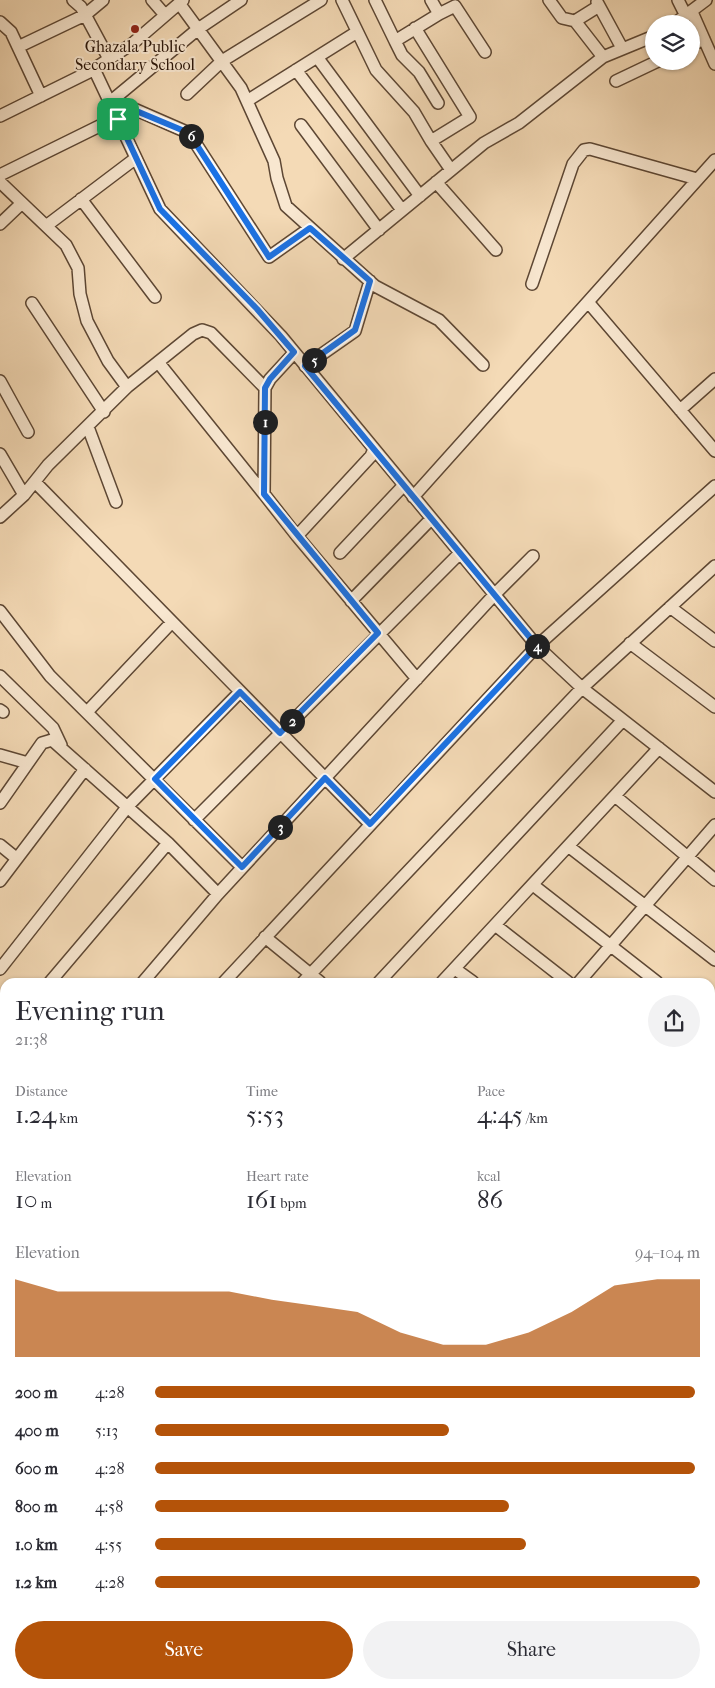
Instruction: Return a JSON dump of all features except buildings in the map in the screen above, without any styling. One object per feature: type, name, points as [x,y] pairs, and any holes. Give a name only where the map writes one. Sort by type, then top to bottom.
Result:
[{"type":"street","points":[[73,0],[86,15],[109,59]]},
{"type":"street","points":[[18,47],[86,15],[104,0]]},
{"type":"street","points":[[152,0],[165,15]]},
{"type":"street","points":[[110,102],[198,29],[241,0]]},
{"type":"street","points":[[187,94],[222,62],[322,0]]},
{"type":"street","points":[[342,0],[376,70],[414,112],[451,170]]},
{"type":"street","points":[[375,0],[402,55],[419,72],[438,103]]},
{"type":"street","points":[[431,0],[439,14]]},
{"type":"street","points":[[549,0],[562,18],[575,21],[603,57]]},
{"type":"street","points":[[678,0],[704,39],[715,64]]},
{"type":"street","points":[[689,14],[706,0]]},
{"type":"street","points":[[0,116],[94,69],[132,44],[181,1],[198,29],[241,88],[274,161],[286,206],[343,259],[370,281],[439,320],[483,365]]},
{"type":"street","points":[[575,21],[598,3],[622,48]]},
{"type":"street","points":[[395,40],[455,6],[485,52]]},
{"type":"street","points":[[0,22],[11,32],[41,96]]},
{"type":"street","points":[[415,28],[470,117],[431,141]]},
{"type":"street","points":[[247,101],[357,32]]},
{"type":"street","points":[[343,259],[484,142],[519,123],[603,57],[645,39]]},
{"type":"street","points":[[700,41],[704,39]]},
{"type":"street","points":[[317,57],[420,196]]},
{"type":"street","points":[[616,82],[645,68]]},
{"type":"street","points":[[94,69],[160,209],[257,309],[537,646],[582,688],[715,792]]},
{"type":"street","points":[[296,70],[402,210]]},
{"type":"street","points":[[0,175],[134,110],[189,133],[269,257],[310,228]]},
{"type":"street","points":[[300,125],[378,230]]},
{"type":"street","points":[[532,284],[573,164],[584,150],[590,149],[697,179]]},
{"type":"street","points":[[46,226],[136,158]]},
{"type":"street","points":[[414,497],[715,160]]},
{"type":"street","points":[[0,182],[66,245],[78,268],[80,294],[87,321],[108,361],[127,387]]},
{"type":"street","points":[[436,182],[496,250]]},
{"type":"street","points":[[81,199],[155,297]]},
{"type":"street","points":[[0,224],[22,203]]},
{"type":"street","points":[[305,366],[355,330],[370,281]]},
{"type":"street","points":[[588,302],[714,449]]},
{"type":"street","points":[[32,303],[104,412]]},
{"type":"street","points":[[0,517],[24,495],[48,465],[104,412],[127,387],[193,334],[202,330],[211,333],[265,388]]},
{"type":"street","points":[[264,494],[265,388],[270,379],[294,352]]},
{"type":"street","points":[[158,362],[297,536],[417,679]]},
{"type":"street","points":[[680,410],[715,379]]},
{"type":"street","points":[[0,381],[28,432]]},
{"type":"street","points":[[88,427],[116,502]]},
{"type":"street","points":[[297,536],[371,456],[374,449]]},
{"type":"street","points":[[0,454],[24,495]]},
{"type":"street","points":[[35,482],[370,824]]},
{"type":"street","points":[[340,553],[404,485]]},
{"type":"street","points":[[228,978],[537,646],[715,486]]},
{"type":"street","points":[[352,601],[431,518]]},
{"type":"street","points":[[194,820],[378,633],[460,553]]},
{"type":"street","points":[[146,978],[242,867],[495,594],[534,556]]},
{"type":"street","points":[[265,937],[306,978],[582,688],[714,567]]},
{"type":"street","points":[[670,607],[715,641]]},
{"type":"street","points":[[0,611],[50,676],[242,867]]},
{"type":"street","points":[[87,712],[172,622]]},
{"type":"street","points":[[630,643],[715,707]]},
{"type":"street","points":[[0,676],[53,728],[62,748]]},
{"type":"street","points":[[0,968],[128,806],[240,692]]},
{"type":"street","points":[[383,978],[623,720]]},
{"type":"street","points":[[0,803],[42,743],[52,740],[168,843],[218,894]]},
{"type":"street","points":[[446,978],[659,748]]},
{"type":"street","points":[[0,755],[28,763]]},
{"type":"street","points":[[0,880],[85,769]]},
{"type":"street","points":[[615,796],[715,880]]},
{"type":"street","points":[[583,978],[715,826]]},
{"type":"street","points":[[53,978],[168,843]]},
{"type":"street","points":[[0,845],[16,858]]},
{"type":"street","points":[[568,846],[715,960]]},
{"type":"street","points":[[533,885],[653,978]]},
{"type":"street","points":[[495,925],[563,978]]},
{"type":"street","points":[[455,968],[467,978]]},
{"type":"place","name":"Ghazala Public Secondary School","points":[[135,29]]},
{"type":"route","points":[[134,110],[189,133],[269,257],[310,228],[370,281],[355,330],[305,366],[537,646],[370,824],[325,778],[242,867],[155,779],[240,692],[280,733],[378,633],[264,494],[265,388],[270,379],[294,352],[257,309],[160,209],[118,119],[134,110]]}]
